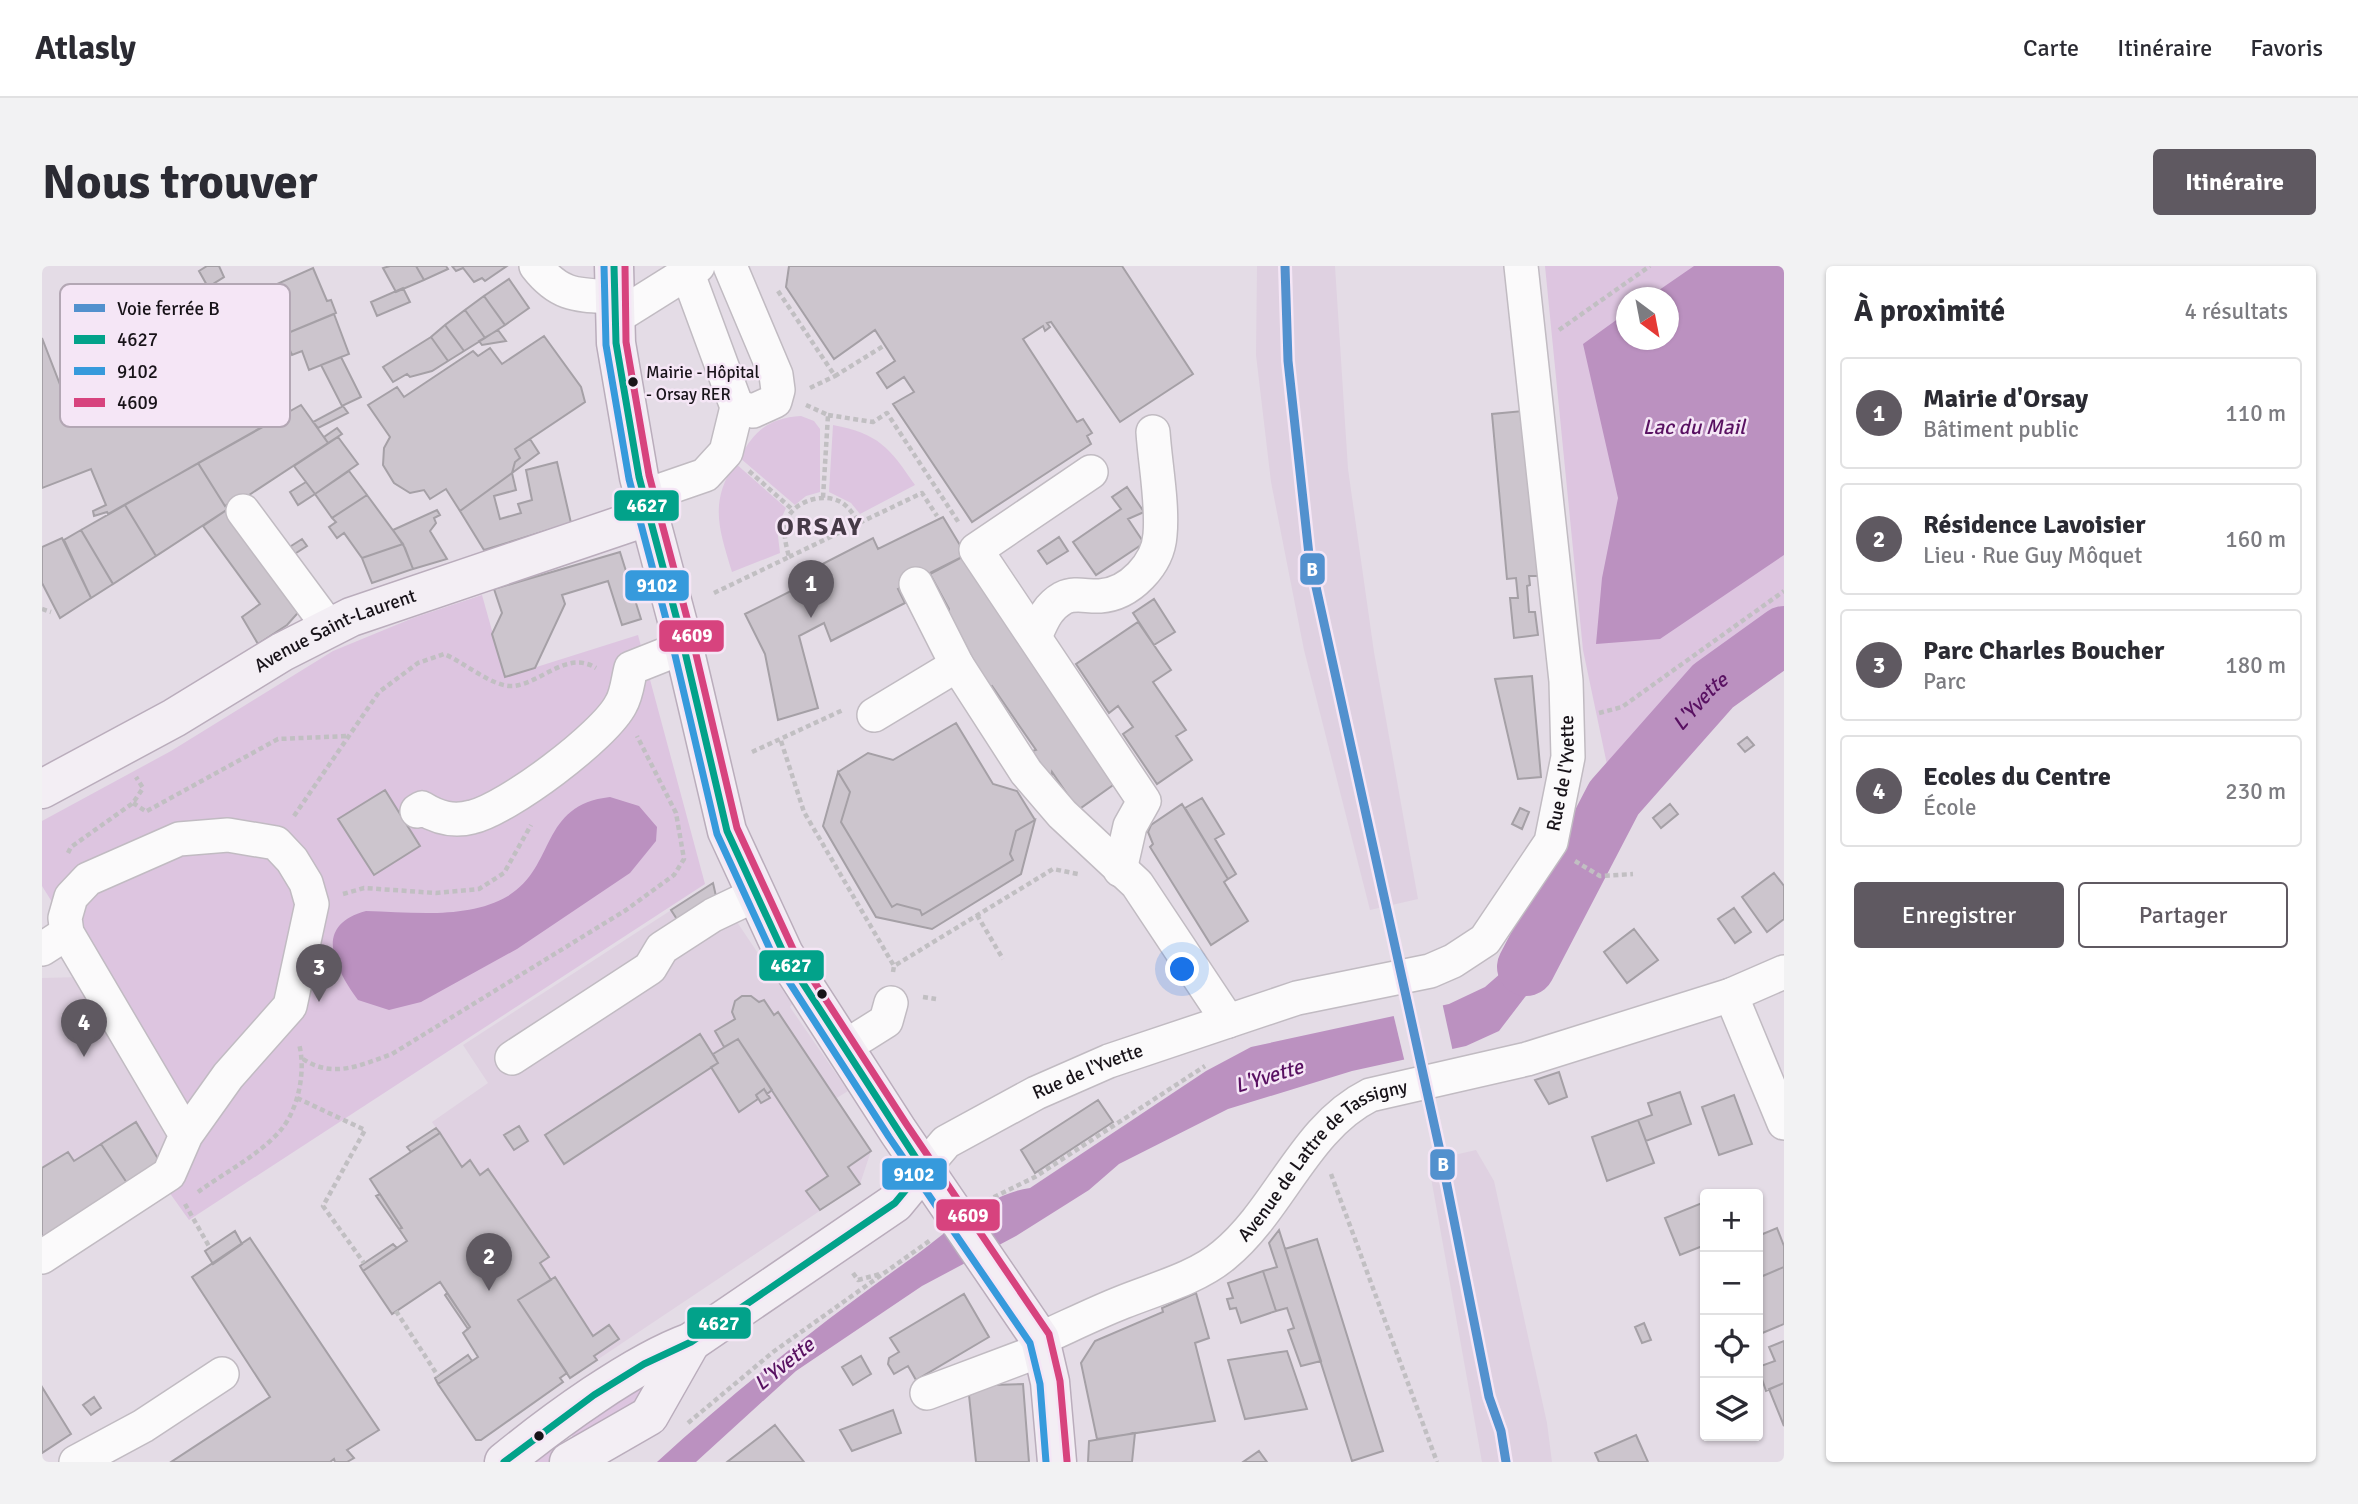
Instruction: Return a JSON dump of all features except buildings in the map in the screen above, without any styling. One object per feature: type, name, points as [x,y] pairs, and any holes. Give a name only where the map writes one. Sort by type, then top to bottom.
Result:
[{"type":"main road","points":[[615,294],[616,343],[647,506],[684,647],[727,831],[784,954],[957,1221],[1042,1344],[1052,1399],[1057,1462]]},
{"type":"main road","name":"Avenue Saint-Laurent","points":[[42,789],[174,718],[282,652],[329,627],[647,506]]},
{"type":"main road","points":[[505,1462],[534,1438],[661,1353],[691,1342],[895,1203],[923,1169]]},
{"type":"main road","points":[[569,1462],[649,1416],[691,1342]]},
{"type":"street","points":[[536,266],[551,286],[575,295],[615,294],[690,268],[737,407],[726,452],[705,475],[647,506]]},
{"type":"street","points":[[730,266],[776,375],[778,390],[775,401],[753,411],[737,407]]},
{"type":"street","name":"Rue de l'Yvette","points":[[923,1169],[946,1142],[1036,1093],[1109,1061],[1297,998],[1430,971],[1453,961],[1485,940],[1551,842],[1568,757],[1585,721],[1557,581],[1521,266]]},
{"type":"street","points":[[1035,637],[1046,612],[1065,597],[1083,594],[1101,596],[1120,591],[1137,579],[1153,561],[1160,535],[1153,432]]},
{"type":"street","points":[[1091,472],[976,550],[1144,801],[1105,873]]},
{"type":"street","points":[[243,511],[329,627]]},
{"type":"street","points":[[916,584],[957,665],[1026,772],[1105,873],[1137,884],[1228,1021]]},
{"type":"street","points":[[417,811],[422,808],[440,819],[473,817],[521,792],[568,761],[621,705],[631,668],[684,647]]},
{"type":"street","points":[[874,716],[957,665]]},
{"type":"street","points":[[42,1257],[169,1174],[186,1135],[228,1076],[290,1006],[312,904],[306,883],[292,860],[276,843],[228,835],[179,839],[88,879],[71,897],[54,941],[186,1135]]},
{"type":"street","points":[[512,1058],[650,968],[662,948],[713,915],[755,895]]},
{"type":"street","name":"Avenue de Lattre de Tassigny","points":[[927,1393],[1042,1344],[1222,1257],[1246,1235],[1329,1124],[1349,1105],[1370,1095],[1527,1059],[1731,995],[1784,972]]},
{"type":"street","points":[[1731,995],[1784,1123]]},
{"type":"street","points":[[843,1048],[886,1021],[891,1003]]},
{"type":"street","points":[[76,1462],[143,1426],[222,1374]]},
{"type":"path","points":[[1558,330],[1650,266]]},
{"type":"path","points":[[776,287],[822,362],[835,376]]},
{"type":"path","points":[[803,391],[835,376],[885,345]]},
{"type":"path","points":[[828,415],[873,422],[887,413],[947,504]]},
{"type":"path","points":[[823,498],[827,425]]},
{"type":"path","points":[[747,470],[793,510]]},
{"type":"path","points":[[714,593],[922,493],[937,516]]},
{"type":"path","points":[[789,557],[785,541],[787,520],[793,510],[807,501],[823,498],[844,503],[859,523]]},
{"type":"path","points":[[1585,721],[1622,707],[1784,591]]},
{"type":"path","points":[[42,609],[51,612]]},
{"type":"path","points":[[752,752],[781,741],[858,703],[874,716]]},
{"type":"path","points":[[133,803],[147,811],[278,739],[348,736]]},
{"type":"path","points":[[781,741],[804,811],[894,966],[891,1003]]},
{"type":"path","points":[[66,856],[71,847],[133,803],[143,788],[136,777],[124,783]]},
{"type":"path","points":[[312,904],[364,888],[436,893],[480,889],[504,873],[536,817]]},
{"type":"path","points":[[1564,854],[1600,876],[1633,874]]},
{"type":"path","points":[[894,966],[1053,869],[1105,873]]},
{"type":"path","points":[[977,915],[1003,959]]},
{"type":"path","points":[[210,1248],[184,1202],[281,1130],[297,1098],[303,1059],[290,1006]]},
{"type":"path","points":[[680,1430],[773,1352],[957,1221],[1035,1177],[1211,1062]]},
{"type":"path","points":[[297,1098],[365,1130],[323,1206],[364,1263]]},
{"type":"path","points":[[1329,1170],[1437,1462]]},
{"type":"path","points":[[860,1268],[852,1273],[858,1280],[885,1272]]},
{"type":"path","points":[[396,1311],[438,1376]]},
{"type":"shaded area","points":[[1257,266],[1335,266],[1348,469],[1374,652],[1418,899],[1370,910],[1304,650],[1271,482],[1256,355]]},
{"type":"shaded area","name":"Lac du Mail","points":[[1545,266],[1784,266],[1784,635],[1713,686],[1614,798],[1583,650]]},
{"type":"shaded area","points":[[801,416],[814,421],[820,429],[820,492],[806,496],[795,505],[740,458],[751,440],[764,427],[780,419]]},
{"type":"shaded area","points":[[833,425],[862,433],[882,444],[915,485],[860,514],[851,503],[829,492]]},
{"type":"shaded area","points":[[735,463],[786,508],[777,528],[780,553],[732,572],[720,529],[719,504],[727,477]]},
{"type":"shaded area","points":[[482,595],[505,677],[638,635],[705,884],[189,1220],[154,1171],[188,1119],[42,886],[42,821],[171,751],[333,651],[413,618]]},
{"type":"shaded area","points":[[713,883],[718,905],[735,919],[792,1004],[790,1007],[848,1091],[835,1099],[871,1151],[860,1184],[570,1378],[440,1181],[462,1167],[432,1122],[488,1083],[463,1045]]},
{"type":"shaded area","points":[[81,977],[171,1137],[160,1162],[42,1238],[42,978]]},
{"type":"shaded area","points":[[1476,1150],[1494,1181],[1547,1423],[1552,1462],[1482,1462],[1428,1161]]},
{"type":"shaded area","points":[[669,1359],[643,1402],[555,1462],[534,1462],[572,1437],[575,1423]]},
{"type":"water","name":"Lac du Mail","points":[[1694,266],[1784,266],[1784,555],[1660,639],[1596,644],[1602,578],[1618,498],[1583,344],[1616,320],[1616,350],[1679,350],[1679,287],[1664,287]]},
{"type":"water","points":[[610,797],[639,806],[657,827],[656,841],[630,873],[517,949],[421,1002],[389,1010],[358,1000],[342,975],[333,950],[333,938],[338,927],[349,918],[366,911],[457,912],[492,904],[524,883],[535,869],[559,824],[571,812],[587,802]]},
{"type":"water","points":[[1546,890],[1576,900],[1542,975],[1499,1031],[1466,1046],[1352,1071],[1228,1109],[1119,1164],[1089,1190],[1016,1236],[922,1286],[796,1371],[696,1462],[657,1462],[784,1354],[970,1214],[999,1197],[1030,1188],[1206,1071],[1251,1047],[1449,1004],[1485,987],[1517,959]]},
{"type":"pier","points":[[1442,1002],[1453,1052],[1405,1063],[1393,1013]]},
{"type":"waterway","name":"L'Yvette","points":[[1526,967],[1614,798],[1713,686],[1784,635]]},
{"type":"rail line","name":"B","points":[[1285,266],[1288,361],[1309,555],[1442,1160],[1489,1397],[1501,1431],[1506,1462]]},
{"type":"transit line","name":"9102","points":[[604,266],[606,345],[629,479],[671,638],[717,834],[775,960],[889,1137],[1030,1343],[1040,1384],[1046,1462]]},
{"type":"transit line","name":"4627","points":[[614,266],[616,343],[639,477],[681,635],[727,831],[784,954],[923,1169]]},
{"type":"transit line","name":"4609","points":[[625,266],[626,342],[649,475],[691,633],[737,828],[793,949],[907,1125],[1049,1334],[1060,1381],[1067,1461]]},
{"type":"transit line","name":"4627","points":[[504,1462],[594,1395],[644,1364],[691,1342],[895,1203],[923,1169]]},
{"type":"place","name":"Mairie - Hôpital - Orsay RER","points":[[633,382]]},
{"type":"place","name":"Mairie d'Orsay","points":[[811,618]]},
{"type":"place","name":"Parc Charles Boucher","points":[[319,1002]]},
{"type":"place","name":"Ecoles du Centre","points":[[84,1057]]},
{"type":"place","name":"Résidence Lavoisier","points":[[489,1291]]},
{"type":"district","name":"ORSAY","points":[[820,527]]}]
